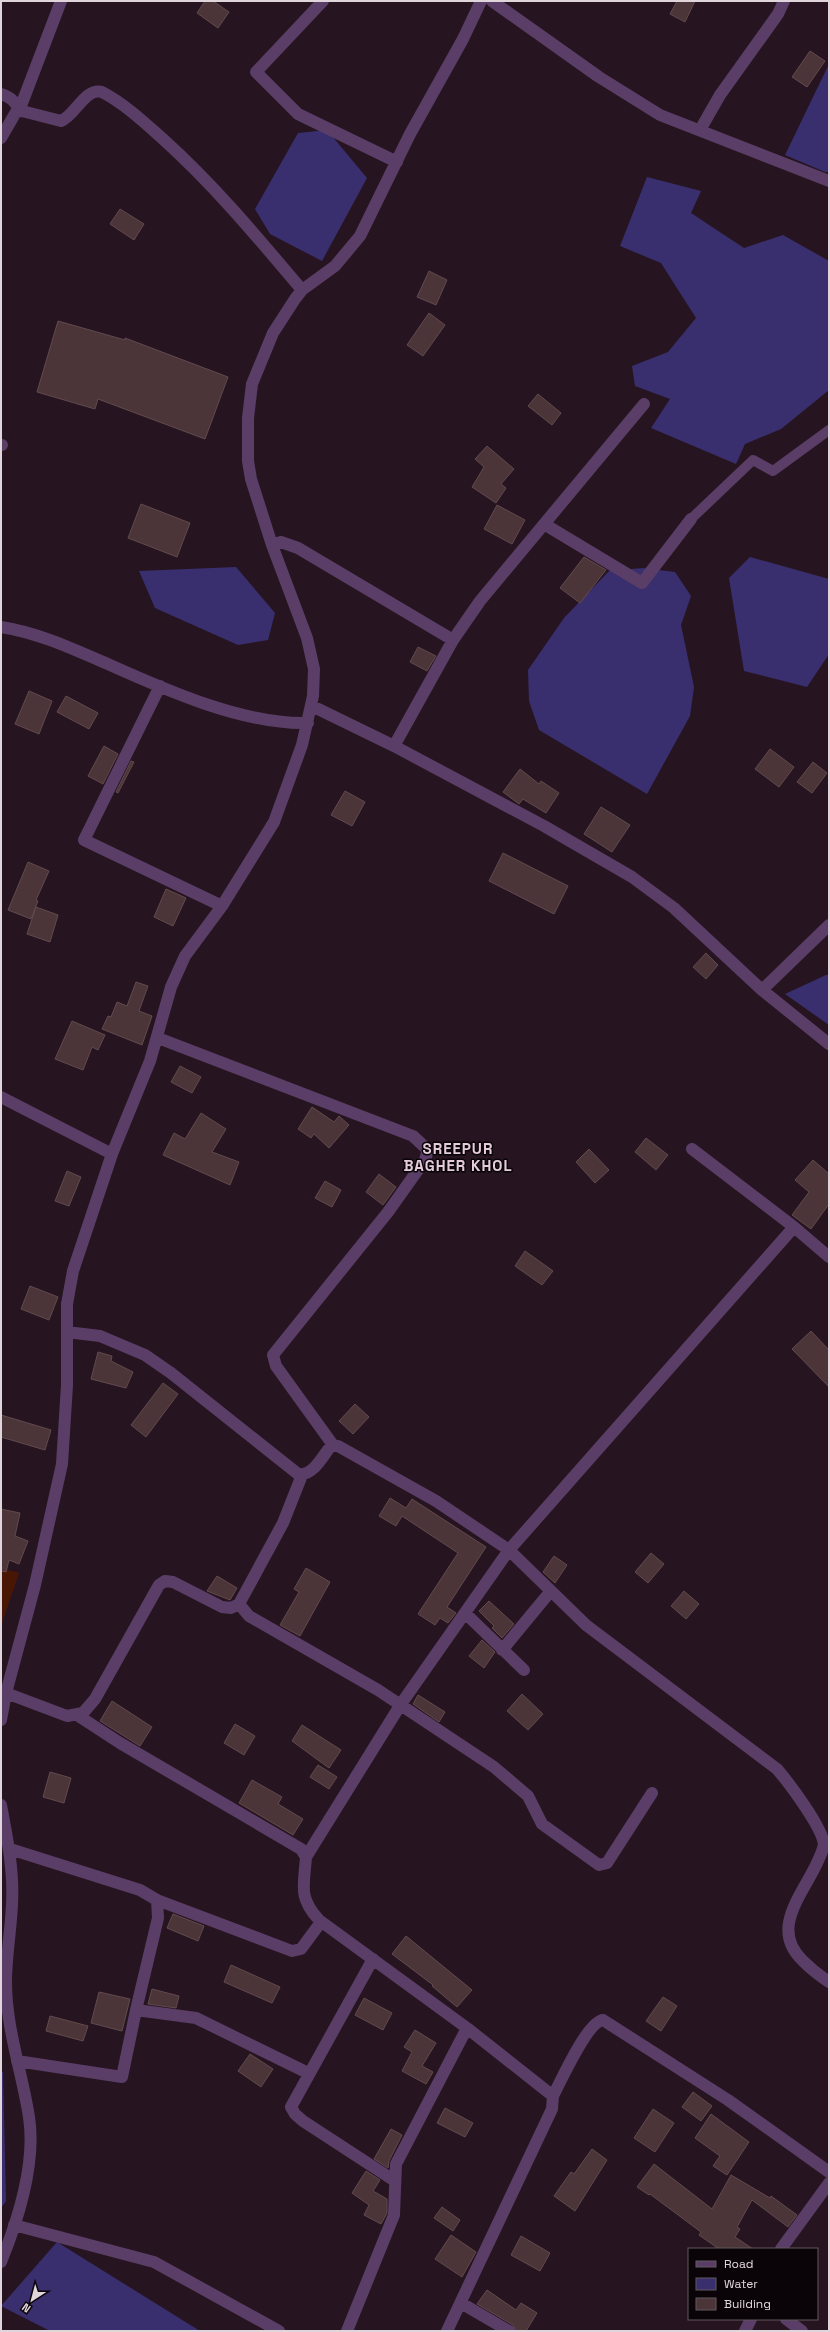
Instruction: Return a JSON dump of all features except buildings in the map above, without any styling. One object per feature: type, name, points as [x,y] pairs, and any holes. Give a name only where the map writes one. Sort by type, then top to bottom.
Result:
[{"type":"street","points":[[1,138],[14,115],[19,112],[61,1]]},
{"type":"street","points":[[323,1],[256,72],[298,114],[397,162]]},
{"type":"street","points":[[1,1720],[4,1692],[35,1585],[58,1484],[67,1385],[67,1304],[73,1271],[112,1154],[142,1084],[158,1038],[162,1013],[179,968],[195,942],[222,906],[274,822],[302,745],[312,706],[314,670],[311,651],[272,545],[251,479],[248,461],[249,398],[257,368],[273,333],[302,290],[335,266],[360,236],[481,1]]},
{"type":"street","points":[[492,1],[643,106],[680,124],[700,130],[829,181]]},
{"type":"street","points":[[700,130],[720,95],[778,14],[784,1]]},
{"type":"street","points":[[19,112],[61,121],[90,93],[98,91],[113,98],[150,127],[214,188],[302,290]]},
{"type":"street","points":[[1,94],[8,96],[16,104],[19,112]]},
{"type":"street","points":[[394,746],[454,640],[480,601],[644,404]]},
{"type":"street","points":[[544,524],[642,583],[691,519]]},
{"type":"street","points":[[272,545],[281,542],[298,548],[454,640]]},
{"type":"street","points":[[1,627],[31,633],[160,686],[259,719],[308,723]]},
{"type":"street","points":[[160,686],[84,840],[222,906]]},
{"type":"street","points":[[312,706],[394,746],[557,832],[632,877],[688,920],[762,990],[829,1044]]},
{"type":"street","points":[[762,990],[829,924]]},
{"type":"street","points":[[158,1038],[413,1136],[428,1150],[425,1160],[388,1212],[273,1355],[276,1366],[333,1445],[342,1448],[423,1494],[509,1550],[586,1626],[777,1769],[790,1785],[826,1841],[819,1862],[791,1915],[787,1934],[791,1946],[803,1961],[829,1982]]},
{"type":"street","points":[[1,1097],[112,1154]]},
{"type":"street","points":[[692,1149],[794,1227],[829,1257]]},
{"type":"street","points":[[553,2096],[467,2028],[321,1922],[308,1908],[303,1892],[306,1857],[401,1704],[509,1550],[794,1227]]},
{"type":"street","points":[[66,1332],[100,1336],[145,1355],[171,1373],[280,1461],[302,1475]]},
{"type":"street","points":[[4,1692],[67,1716],[83,1713],[95,1699],[136,1623],[162,1582],[173,1582],[222,1607],[230,1608],[239,1604],[283,1523],[302,1475],[311,1470],[333,1445]]},
{"type":"street","points":[[502,1650],[550,1592]]},
{"type":"street","points":[[239,1604],[249,1616],[401,1704],[494,1767],[520,1788],[532,1802],[542,1824],[576,1851],[599,1865],[607,1863],[652,1793]]},
{"type":"street","points":[[465,1613],[524,1670]]},
{"type":"street","points":[[77,1715],[120,1743],[274,1832],[301,1849],[306,1857]]},
{"type":"street","points":[[1,1804],[10,1849],[13,1902],[6,1982],[7,2006],[30,2126],[28,2167],[14,2225],[1,2262]]},
{"type":"street","points":[[10,1849],[140,1890],[157,1900],[292,1951],[301,1949],[321,1922]]},
{"type":"street","points":[[17,2061],[122,2077],[158,1918],[157,1900]]},
{"type":"street","points":[[373,1959],[308,2073],[292,2104],[292,2109],[295,2114],[395,2181]]},
{"type":"street","points":[[136,2010],[196,2018],[308,2073]]},
{"type":"street","points":[[447,2331],[552,2109],[553,2096],[583,2040],[595,2023],[603,2020],[728,2100],[829,2172]]},
{"type":"street","points":[[347,2331],[394,2215],[396,2164],[467,2028]]},
{"type":"street","points":[[782,2248],[829,2183]]},
{"type":"street","points":[[14,2225],[154,2262],[279,2331]]},
{"type":"street","points":[[461,2303],[509,2331]]},
{"type":"street","points":[[745,2331],[750,2320]]},
{"type":"street","points":[[787,2320],[802,2331]]},
{"type":"lane","points":[[691,519],[754,460],[773,471],[829,430]]},
{"type":"shaded area","points":[[1,1568],[19,1573],[1,1626]]},
{"type":"water","points":[[829,64],[829,172],[825,172],[785,155]]},
{"type":"water","points":[[327,130],[367,178],[322,261],[270,234],[255,209],[298,133]]},
{"type":"water","points":[[647,177],[701,191],[691,213],[744,248],[783,235],[829,261],[829,390],[781,429],[745,444],[736,464],[651,428],[670,399],[635,386],[632,366],[668,352],[696,318],[661,263],[620,246]]},
{"type":"water","points":[[750,557],[829,579],[829,654],[807,687],[744,671],[729,578]]},
{"type":"water","points":[[236,567],[275,613],[268,640],[238,645],[155,608],[139,571]]},
{"type":"water","points":[[643,568],[675,572],[691,596],[681,625],[694,687],[690,716],[647,794],[539,730],[529,701],[528,670],[564,618],[609,571]]},
{"type":"water","points":[[829,975],[829,1025],[785,994]]},
{"type":"water","points":[[1,2071],[3,2072],[6,2201],[1,2208]]},
{"type":"water","points":[[57,2242],[200,2331],[50,2331],[1,2306]]},
{"type":"district","name":"SREEPUR BAGHER KHOL","points":[[458,1158]]}]
